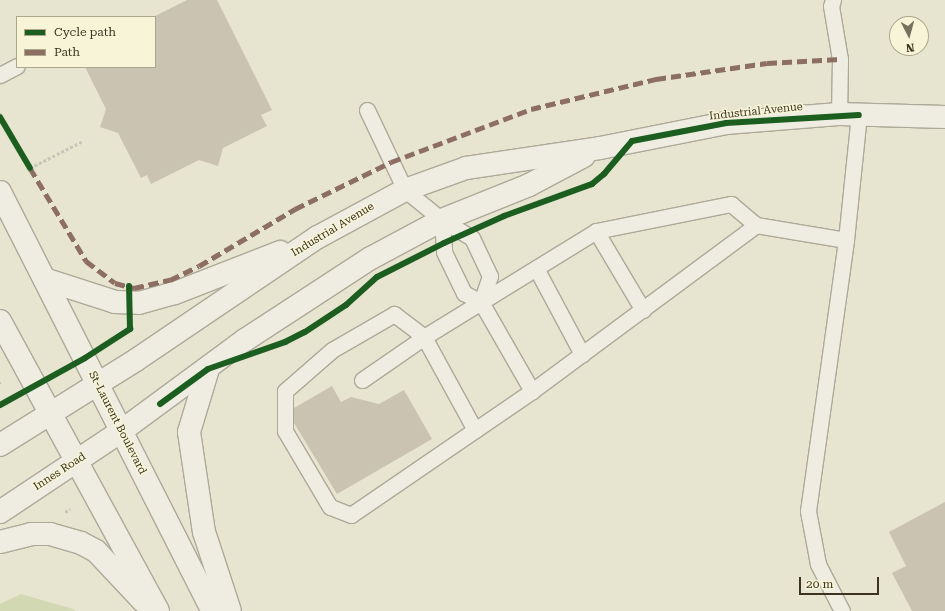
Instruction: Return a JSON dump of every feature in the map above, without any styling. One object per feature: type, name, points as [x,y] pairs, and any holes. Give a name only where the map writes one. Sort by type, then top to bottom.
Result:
[{"type":"main road","name":"Industrial Avenue","points":[[96,385],[318,237],[405,190],[466,168],[600,148],[726,123],[849,114],[945,117]]},
{"type":"main road","name":"Industrial Avenue","points":[[120,432],[208,369],[245,340],[304,300],[371,258],[442,220],[528,185],[600,148]]},
{"type":"main road","name":"St-Laurent Boulevard","points":[[0,192],[47,280],[96,385],[213,611]]},
{"type":"main road","points":[[47,280],[115,302],[139,303],[175,293],[318,237]]},
{"type":"main road","points":[[0,321],[75,462],[158,611]]},
{"type":"main road","points":[[208,369],[190,432],[204,532],[230,611]]},
{"type":"main road","points":[[0,445],[51,415],[96,385]]},
{"type":"main road","name":"Innes Road","points":[[0,512],[120,432]]},
{"type":"main road","points":[[0,542],[31,534],[50,534],[81,543],[96,551],[152,611]]},
{"type":"lane","points":[[833,0],[830,6],[849,114],[846,240],[808,512],[818,564],[842,611]]},
{"type":"lane","points":[[0,75],[16,67]]},
{"type":"lane","points":[[367,110],[405,190],[442,220],[472,238],[490,276],[481,302]]},
{"type":"lane","points":[[362,380],[424,337],[596,231],[731,204],[756,225],[846,240]]},
{"type":"lane","points":[[442,220],[444,252],[464,293],[481,302],[532,391]]},
{"type":"lane","points":[[475,430],[424,337],[394,314],[332,350],[285,390],[285,431],[330,507],[351,515],[532,391],[756,225]]},
{"type":"lane","points":[[596,231],[643,310]]},
{"type":"lane","points":[[536,268],[582,354]]},
{"type":"path","points":[[26,162],[30,168],[82,141]]},
{"type":"green space","points":[[21,594],[73,609],[75,611],[0,611],[0,604]]},
{"type":"building","points":[[187,0],[217,0],[272,110],[261,115],[267,126],[223,148],[218,166],[199,160],[151,184],[147,175],[141,178],[118,133],[100,127],[106,109],[86,68],[156,68],[155,16]]},
{"type":"building","points":[[332,386],[341,402],[351,397],[379,404],[404,390],[432,439],[337,494],[294,423],[294,408]]},
{"type":"building","points":[[945,502],[945,611],[912,611],[892,573],[906,566],[889,532]]},
{"type":"marked path","points":[[30,168],[86,261],[115,283],[134,288],[170,280],[199,266],[295,209],[391,162],[531,109],[656,79],[767,63],[840,59]]},
{"type":"cycle path","points":[[160,404],[208,369],[285,342],[305,332],[346,305],[377,277],[444,243],[504,216],[592,184],[604,174],[632,141],[726,123],[859,115]]},
{"type":"cycle path","points":[[0,117],[30,168]]},
{"type":"cycle path","points":[[0,405],[85,358],[130,329],[129,286]]}]
